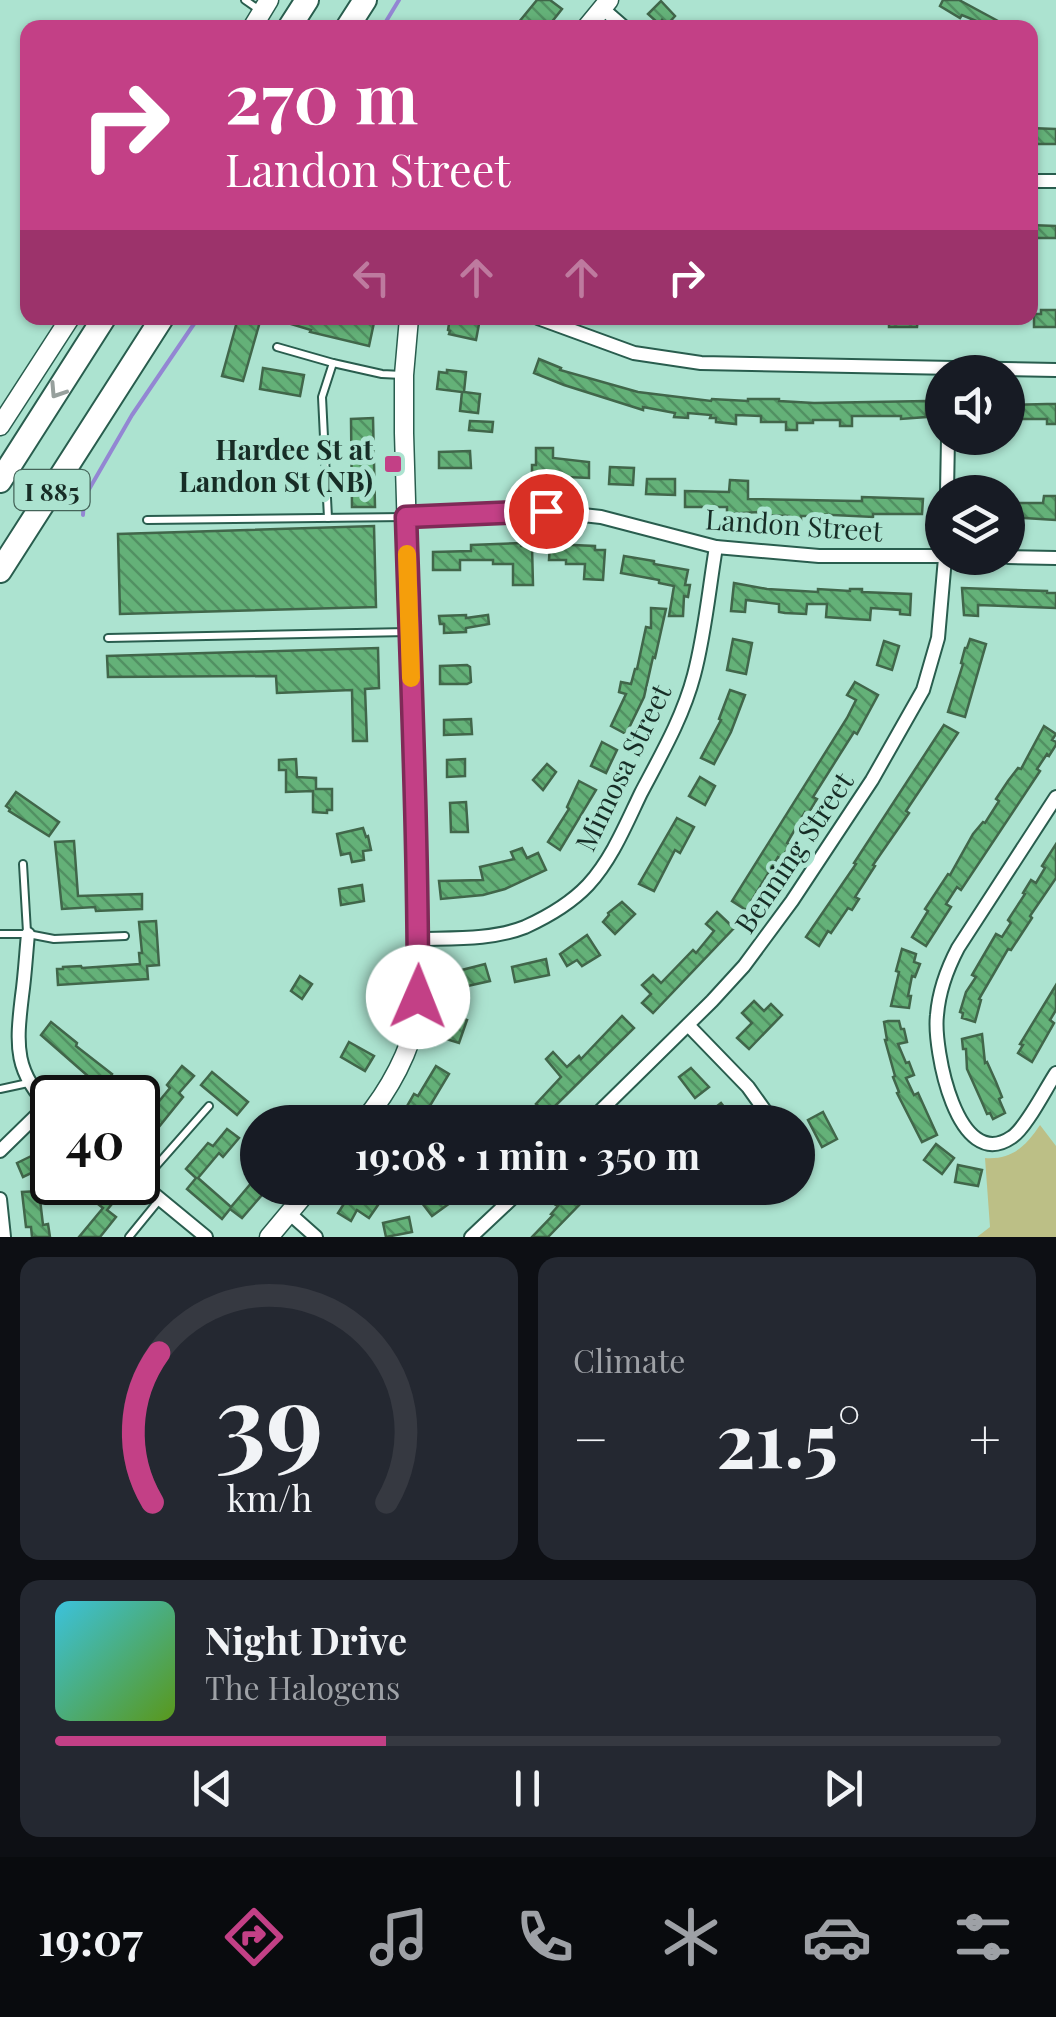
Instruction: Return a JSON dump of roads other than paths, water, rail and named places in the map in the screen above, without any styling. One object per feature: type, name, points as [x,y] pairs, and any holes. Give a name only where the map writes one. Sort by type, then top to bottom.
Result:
[{"type":"highway","name":"I 885","points":[[0,481],[100,325]]},
{"type":"highway","name":"I 885","points":[[0,571],[158,325]]},
{"type":"street","points":[[0,426],[65,325]]},
{"type":"street","points":[[375,1105],[410,1040],[417,1010],[419,938],[404,375],[408,325]]},
{"type":"street","points":[[556,325],[609,345],[666,359],[925,369]]},
{"type":"street","points":[[1025,370],[1056,370]]},
{"type":"street","name":"Landon Street","points":[[406,517],[546,511],[600,517],[716,547],[819,556],[925,557]]},
{"type":"street","name":"Mimosa Street","points":[[419,938],[500,934],[528,926],[589,884],[603,864],[688,696],[716,547]]},
{"type":"street","points":[[1025,558],[1056,558]]},
{"type":"street","name":"Benning Street","points":[[606,1105],[744,966],[872,780],[923,690],[938,638],[943,575]]},
{"type":"street","points":[[1056,797],[947,970],[940,992],[936,1038],[945,1084],[963,1124],[968,1133],[985,1142],[1002,1142],[1018,1132],[1056,1073]]},
{"type":"street","points":[[28,934],[18,1029],[19,1059],[29,1083]]},
{"type":"street","points":[[688,1025],[761,1105]]},
{"type":"street","points":[[0,1151],[30,1125]]},
{"type":"street","points":[[0,1199],[4,1237]]},
{"type":"street","points":[[160,1199],[206,1237]]},
{"type":"street","points":[[269,1237],[295,1205]]},
{"type":"street","points":[[471,1237],[505,1205]]},
{"type":"street","points":[[288,1213],[316,1237]]},
{"type":"lane","points":[[245,0],[261,13]]},
{"type":"lane","points":[[278,347],[382,374],[404,375]]},
{"type":"lane","points":[[328,518],[322,398],[333,362]]},
{"type":"lane","points":[[147,520],[406,517]]},
{"type":"lane","points":[[108,638],[409,632]]},
{"type":"lane","points":[[23,864],[28,934]]},
{"type":"lane","points":[[0,934],[54,939],[125,936]]},
{"type":"lane","points":[[0,1089],[29,1083]]},
{"type":"lane","points":[[160,1159],[209,1106]]},
{"type":"lane","points":[[129,1237],[155,1205]]},
{"type":"waterway","points":[[387,20],[399,0]]},
{"type":"waterway","points":[[83,515],[84,498],[132,415],[193,325]]},
{"type":"place","name":"Hardee St at Landon St (NB)","points":[[393,464]]}]
